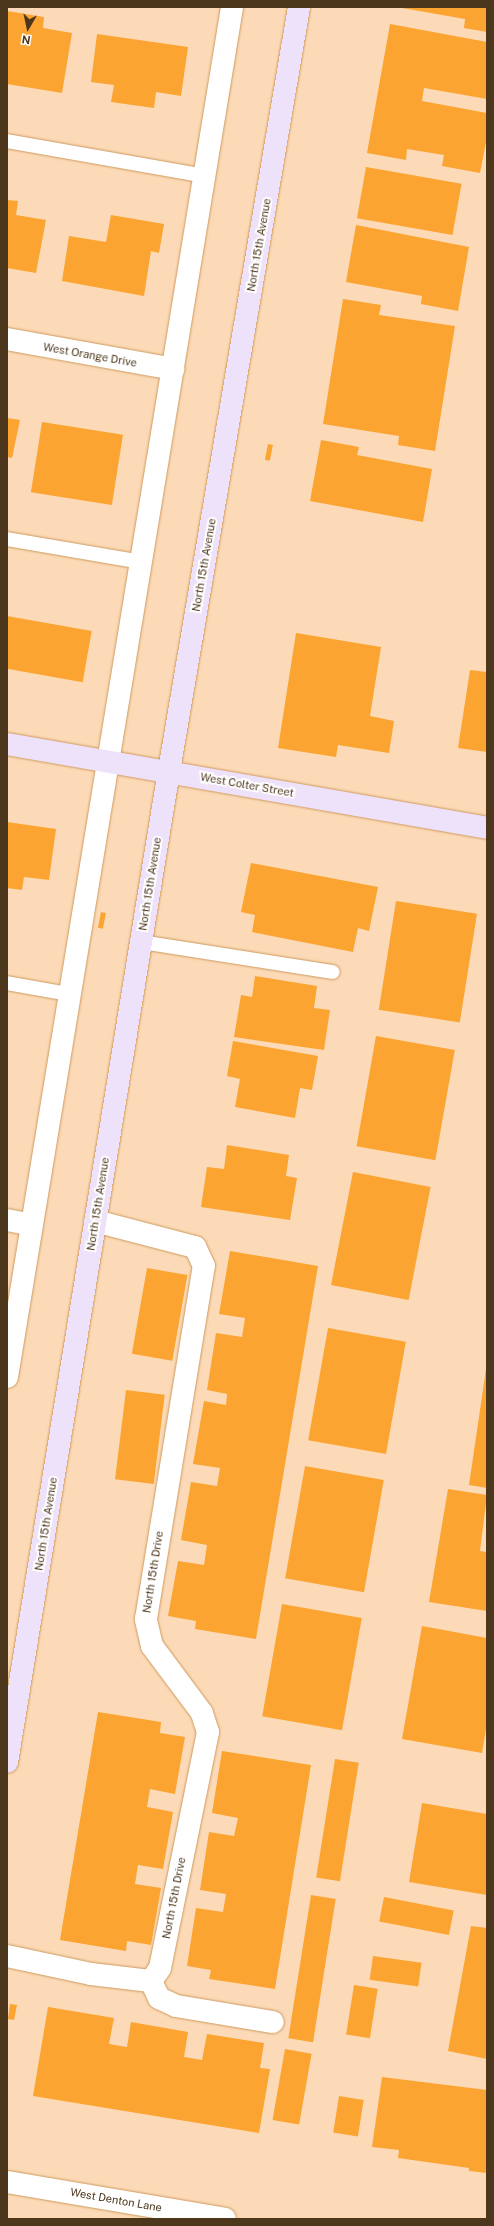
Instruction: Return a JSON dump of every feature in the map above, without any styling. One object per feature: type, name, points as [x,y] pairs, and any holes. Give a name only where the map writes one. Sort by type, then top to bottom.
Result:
[{"type":"street","points":[[7,1377],[232,7]]},
{"type":"street","name":"North 15th Avenue","points":[[7,1762],[169,771],[299,7]]},
{"type":"street","name":"West Orange Drive","points":[[7,339],[173,369]]},
{"type":"street","name":"West Colter Street","points":[[7,744],[169,771],[487,828]]},
{"type":"street","points":[[7,1220],[32,1225]]},
{"type":"street","name":"North 15th Drive","points":[[95,1220],[194,1247],[204,1266],[146,1619],[152,1646],[202,1713],[208,1732],[160,1968],[151,1981]]},
{"type":"street","points":[[7,1956],[91,1974],[151,1981],[159,1998],[176,2006],[273,2022]]},
{"type":"street","name":"West Denton Lane","points":[[7,2182],[225,2219]]},
{"type":"lane","points":[[7,141],[205,176]]},
{"type":"lane","points":[[7,539],[142,562]]},
{"type":"lane","points":[[141,942],[333,972]]},
{"type":"lane","points":[[7,983],[69,994]]},
{"type":"building","points":[[487,7],[487,32],[464,28],[465,19],[402,8]]},
{"type":"building","points":[[7,11],[44,17],[43,28],[72,33],[62,93],[7,84]]},
{"type":"building","points":[[390,24],[487,42],[487,99],[424,88],[422,101],[487,113],[487,137],[480,173],[442,166],[444,155],[407,149],[406,160],[367,153]]},
{"type":"building","points":[[97,34],[188,47],[181,96],[156,92],[154,108],[111,102],[114,85],[91,82]]},
{"type":"building","points":[[366,167],[462,184],[452,235],[357,218]]},
{"type":"building","points":[[7,200],[18,201],[16,215],[46,220],[36,273],[7,268]]},
{"type":"building","points":[[111,215],[164,224],[159,253],[151,251],[144,296],[62,281],[69,236],[106,242]]},
{"type":"building","points":[[356,225],[469,247],[458,311],[421,304],[422,296],[346,282]]},
{"type":"building","points":[[343,299],[381,305],[379,315],[455,326],[435,451],[398,445],[399,436],[323,424]]},
{"type":"building","points":[[7,418],[20,420],[12,458],[7,457]]},
{"type":"building","points":[[42,422],[123,435],[112,505],[31,492]]},
{"type":"building","points":[[321,440],[359,447],[357,455],[432,469],[423,522],[310,501]]},
{"type":"building","points":[[268,444],[273,445],[270,461],[265,460]]},
{"type":"building","points":[[7,616],[92,631],[83,682],[7,669]]},
{"type":"building","points":[[296,633],[381,647],[370,716],[394,721],[389,753],[338,745],[336,757],[278,748]]},
{"type":"building","points":[[470,670],[487,672],[487,752],[458,748]]},
{"type":"building","points":[[7,822],[56,829],[49,880],[24,877],[22,890],[7,888]]},
{"type":"building","points":[[251,863],[378,887],[369,931],[358,928],[353,952],[252,932],[255,915],[241,912]]},
{"type":"building","points":[[396,901],[477,914],[460,1022],[379,1010]]},
{"type":"building","points":[[101,912],[106,913],[103,929],[98,928]]},
{"type":"building","points":[[255,976],[317,986],[314,1008],[330,1010],[324,1050],[234,1037],[241,995],[252,997]]},
{"type":"building","points":[[376,1036],[455,1050],[435,1160],[357,1146]]},
{"type":"building","points":[[233,1041],[318,1056],[312,1090],[300,1088],[295,1118],[235,1107],[240,1079],[227,1076]]},
{"type":"building","points":[[227,1145],[289,1155],[286,1176],[297,1178],[290,1220],[201,1207],[207,1167],[224,1169]]},
{"type":"building","points":[[353,1172],[431,1187],[409,1300],[331,1285]]},
{"type":"building","points":[[230,1251],[318,1266],[256,1639],[195,1629],[196,1621],[168,1616],[178,1561],[204,1565],[207,1545],[181,1540],[191,1482],[217,1486],[220,1468],[193,1464],[204,1401],[226,1405],[227,1394],[207,1390],[216,1333],[242,1337],[245,1318],[219,1314]]},
{"type":"building","points":[[147,1268],[187,1275],[172,1361],[132,1354]]},
{"type":"building","points":[[328,1328],[406,1342],[386,1454],[308,1440]]},
{"type":"building","points":[[487,1369],[487,1488],[469,1485]]},
{"type":"building","points":[[126,1390],[165,1395],[154,1484],[115,1479]]},
{"type":"building","points":[[305,1466],[384,1480],[364,1592],[285,1578]]},
{"type":"building","points":[[448,1489],[487,1495],[480,1551],[487,1552],[487,1611],[429,1602]]},
{"type":"building","points":[[282,1604],[362,1618],[342,1730],[262,1716]]},
{"type":"building","points":[[422,1626],[487,1638],[487,1723],[482,1753],[402,1739]]},
{"type":"building","points":[[98,1712],[161,1722],[160,1733],[185,1737],[175,1794],[150,1789],[147,1807],[173,1812],[163,1869],[138,1865],[135,1884],[161,1888],[151,1945],[127,1941],[126,1951],[60,1940]]},
{"type":"building","points":[[222,1751],[311,1765],[275,1989],[209,1979],[211,1970],[187,1966],[196,1908],[223,1912],[226,1894],[200,1890],[209,1832],[234,1836],[238,1818],[212,1813]]},
{"type":"building","points":[[335,1759],[359,1763],[340,1881],[316,1878]]},
{"type":"building","points":[[422,1803],[487,1814],[487,1895],[409,1882]]},
{"type":"building","points":[[311,1895],[336,1899],[313,2042],[288,2038]]},
{"type":"building","points":[[384,1897],[454,1911],[449,1935],[379,1922]]},
{"type":"building","points":[[471,1926],[487,1928],[487,2059],[448,2051]]},
{"type":"building","points":[[373,1956],[422,1963],[418,1987],[370,1980]]},
{"type":"building","points":[[354,1985],[378,1989],[370,2038],[346,2034]]},
{"type":"building","points":[[10,2004],[17,2005],[14,2020],[8,2019]]},
{"type":"building","points":[[48,2007],[114,2018],[109,2044],[127,2047],[131,2022],[188,2032],[184,2057],[202,2060],[207,2034],[264,2043],[260,2068],[270,2069],[259,2133],[33,2096]]},
{"type":"building","points":[[285,2049],[312,2054],[299,2125],[272,2120]]},
{"type":"building","points":[[382,2077],[487,2090],[487,2173],[469,2171],[469,2168],[398,2158],[399,2150],[372,2147]]},
{"type":"building","points":[[339,2096],[364,2100],[358,2136],[333,2133]]}]
